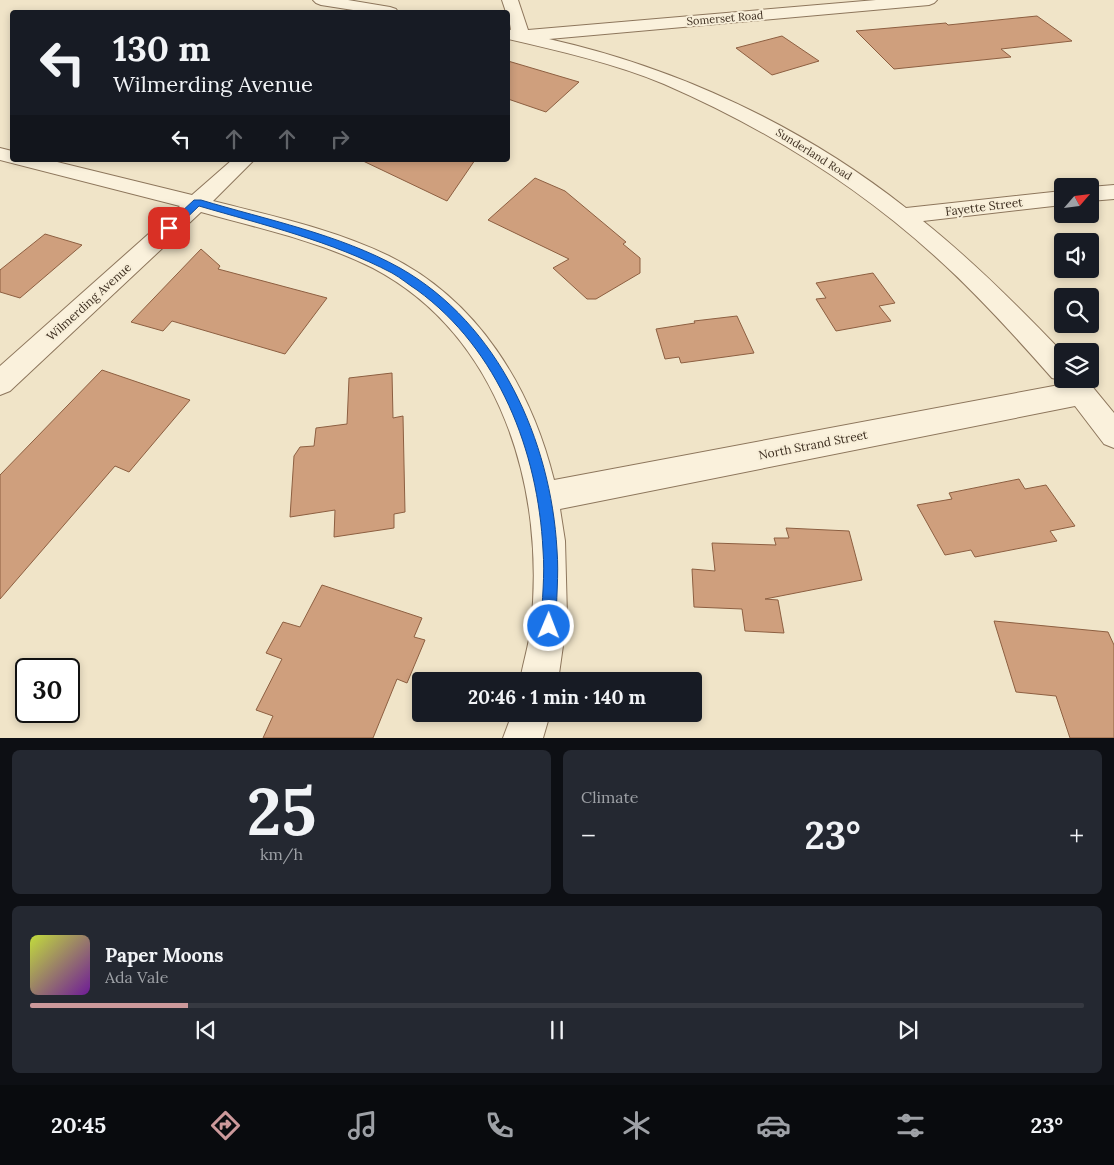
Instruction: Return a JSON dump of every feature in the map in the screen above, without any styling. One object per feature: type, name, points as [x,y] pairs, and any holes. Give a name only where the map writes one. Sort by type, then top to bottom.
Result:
[{"type":"street","points":[[321,0],[378,10]]},
{"type":"street","points":[[510,0],[514,35]]},
{"type":"street","name":"Somerset Road","points":[[514,35],[929,0]]},
{"type":"street","name":"Sunderland Road","points":[[514,35],[620,62],[675,82],[730,106],[804,147],[854,179],[905,216],[976,278],[1054,361]]},
{"type":"street","points":[[31,162],[198,202],[352,249],[397,271],[438,300],[474,338],[502,378],[528,434],[544,497],[550,551],[549,626],[541,672]]},
{"type":"street","name":"Wilmerding Avenue","points":[[0,383],[242,162]]},
{"type":"street","points":[[1099,193],[1114,192]]},
{"type":"street","name":"Fayette Street","points":[[905,216],[1054,199]]},
{"type":"street","name":"North Strand Street","points":[[544,497],[1066,388]]},
{"type":"street","points":[[1078,388],[1114,435]]},
{"type":"street","points":[[523,738],[528,722]]},
{"type":"building","points":[[1037,16],[1072,41],[1001,49],[1011,57],[894,69],[856,31],[946,23],[948,25]]},
{"type":"building","points":[[782,36],[819,61],[772,75],[736,48]]},
{"type":"building","points":[[510,62],[579,82],[546,112],[510,100]]},
{"type":"building","points":[[365,162],[474,162],[447,201]]},
{"type":"building","points":[[535,178],[565,191],[626,242],[623,244],[640,258],[640,273],[596,299],[587,299],[553,268],[569,259],[488,220]]},
{"type":"building","points":[[45,234],[82,245],[20,298],[0,292],[0,270]]},
{"type":"building","points":[[201,249],[220,266],[218,269],[327,298],[285,354],[172,321],[163,331],[131,322]]},
{"type":"building","points":[[873,273],[895,303],[879,306],[891,321],[836,331],[816,299],[826,298],[816,283]]},
{"type":"building","points":[[737,316],[754,353],[681,363],[679,357],[665,359],[656,329],[695,323],[694,321]]},
{"type":"building","points":[[102,370],[190,400],[129,472],[115,466],[0,599],[0,475]]},
{"type":"building","points":[[392,373],[393,418],[403,416],[405,512],[394,514],[394,528],[334,537],[335,510],[290,517],[294,456],[300,447],[314,446],[316,428],[347,424],[349,378]]},
{"type":"building","points":[[1019,479],[1025,489],[1046,485],[1075,526],[1050,531],[1057,541],[975,557],[971,550],[945,555],[917,505],[952,499],[949,493]]},
{"type":"building","points":[[786,528],[849,531],[862,580],[765,599],[778,600],[784,633],[745,631],[742,609],[694,607],[692,569],[715,571],[712,543],[776,545],[774,538],[789,538]]},
{"type":"building","points":[[322,585],[422,618],[414,637],[425,640],[407,683],[397,679],[373,738],[263,738],[273,716],[256,710],[282,659],[266,653],[283,622],[300,627]]},
{"type":"building","points":[[994,621],[1108,632],[1114,645],[1114,738],[1070,738],[1056,696],[1016,692]]},
{"type":"route","points":[[169,228],[198,202],[352,249],[397,271],[438,300],[474,338],[502,378],[528,434],[544,497],[550,551],[549,626]]}]
